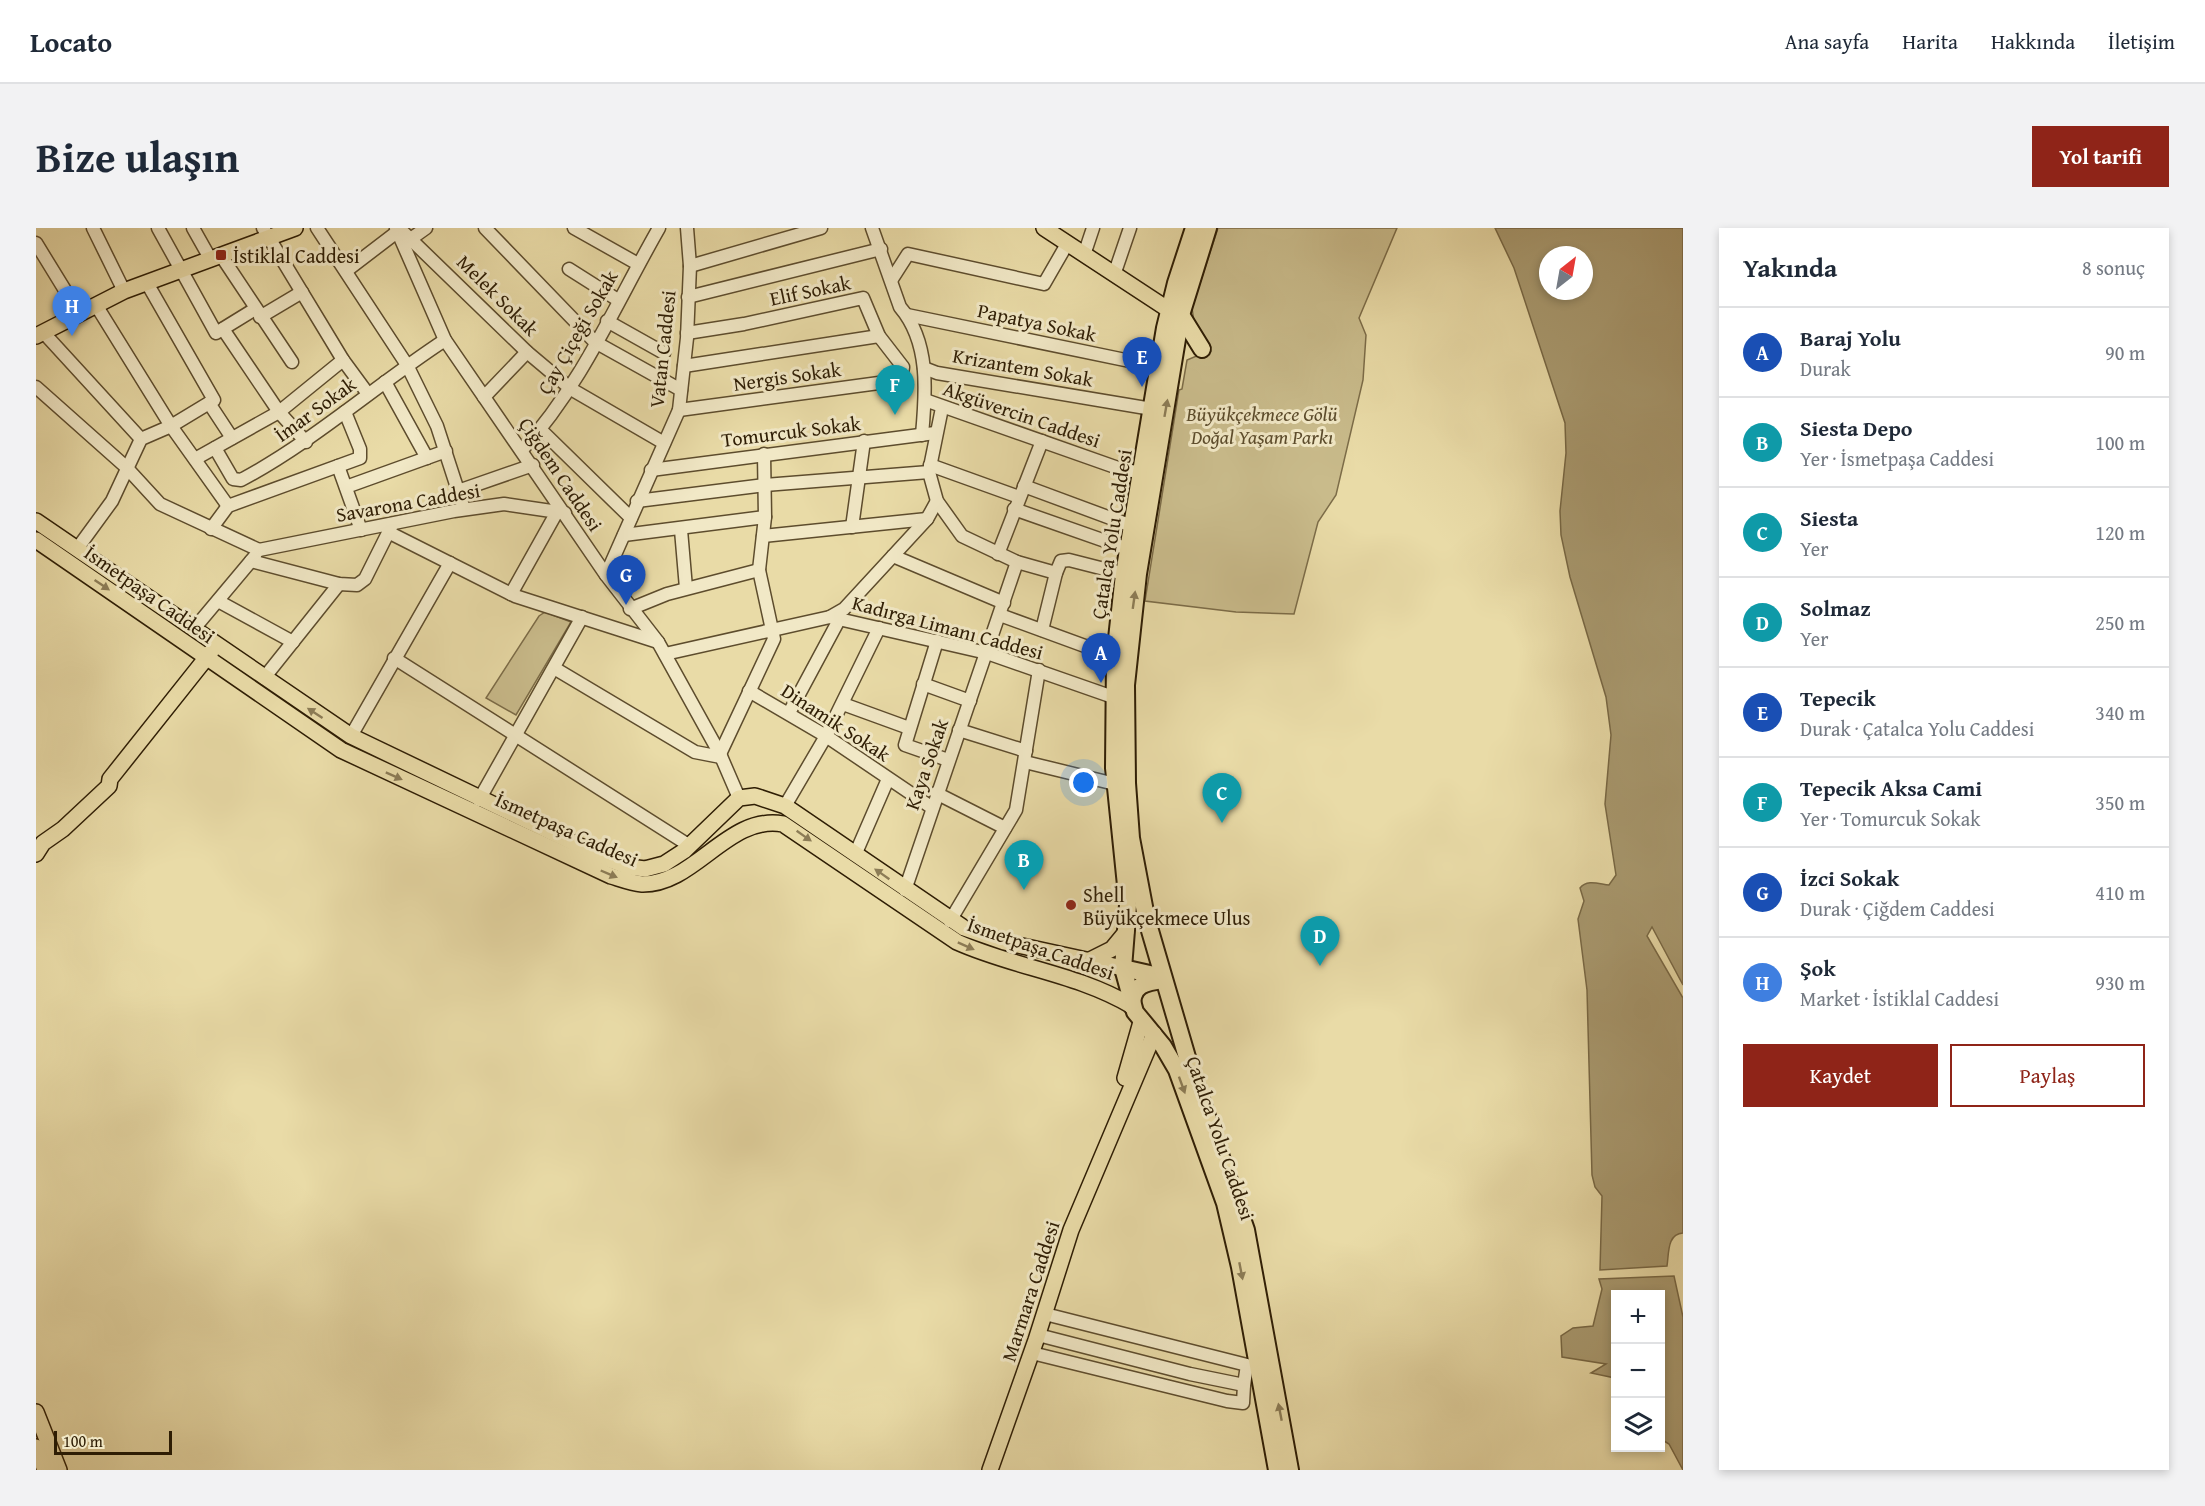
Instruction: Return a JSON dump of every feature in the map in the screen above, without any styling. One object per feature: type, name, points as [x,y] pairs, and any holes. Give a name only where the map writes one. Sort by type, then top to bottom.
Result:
[{"type":"highway","name":"Çatalca Yolu Caddesi","points":[[1194,228],[1175,312],[1159,367],[1124,574],[1115,657],[1113,697],[1115,784],[1127,892],[1123,969],[1132,1006],[1171,1057],[1177,1070],[1225,1203],[1240,1267],[1277,1470]]},
{"type":"highway","name":"Çatalca Yolu Caddesi","points":[[1208,228],[1175,312],[1174,356],[1132,612],[1125,707],[1131,838],[1146,917],[1163,980],[1246,1230],[1290,1470]]},
{"type":"highway","points":[[1174,356],[1192,348],[1202,349],[1175,312]]},
{"type":"highway","points":[[1123,969],[1154,975],[1163,980]]},
{"type":"highway","points":[[1132,1006],[1135,990],[1141,985],[1163,980]]},
{"type":"highway","points":[[1154,1035],[1166,1023],[1174,1010]]},
{"type":"main road","points":[[40,334],[124,291],[216,259],[266,233],[295,228]]},
{"type":"main road","points":[[1044,228],[1175,312]]},
{"type":"main road","name":"İsmetpaşa Caddesi","points":[[36,521],[351,736],[452,793],[576,852],[629,867],[645,869],[664,864],[690,846],[736,800],[762,797],[785,806],[855,855],[957,942],[979,951],[1041,960],[1088,961],[1123,969]]},
{"type":"main road","name":"İsmetpaşa Caddesi","points":[[36,540],[341,750],[452,793],[479,800],[576,852],[611,876],[644,884],[676,874],[727,839],[775,822],[791,826],[950,921],[1041,960],[1132,1006]]},
{"type":"main road","points":[[68,562],[77,549]]},
{"type":"main road","points":[[38,848],[55,832],[63,829],[109,786],[110,779],[216,645]]},
{"type":"main road","points":[[341,750],[351,736]]},
{"type":"main road","points":[[762,797],[766,806],[764,824]]},
{"type":"main road","points":[[736,800],[736,822],[748,830]]},
{"type":"main road","points":[[1088,961],[1112,949],[1126,932]]},
{"type":"main road","points":[[1112,1128],[1142,1022]]},
{"type":"main road","points":[[1112,1128],[1154,1035]]},
{"type":"main road","name":"Marmara Caddesi","points":[[990,1470],[1032,1353],[1071,1230],[1112,1128]]},
{"type":"main road","points":[[36,1412],[59,1470]]},
{"type":"main road","points":[[36,1447],[45,1470]]},
{"type":"street","points":[[93,228],[124,291]]},
{"type":"street","points":[[158,228],[220,331],[279,411],[306,442]]},
{"type":"street","points":[[193,228],[292,362]]},
{"type":"street","points":[[317,228],[407,365],[437,426],[464,509]]},
{"type":"street","points":[[412,238],[426,228]]},
{"type":"street","points":[[485,228],[595,342],[681,390]]},
{"type":"street","points":[[574,228],[638,264]]},
{"type":"street","name":"Çay Çiçeği Sokak","points":[[522,450],[541,430],[570,389],[659,228]]},
{"type":"street","name":"Vatan Caddesi","points":[[606,575],[679,410],[687,333],[690,266],[687,228]]},
{"type":"street","points":[[690,266],[821,228]]},
{"type":"street","points":[[872,228],[892,279],[900,307],[907,315],[921,348],[925,400],[922,435]]},
{"type":"street","points":[[1084,255],[1093,228]]},
{"type":"street","points":[[1114,275],[1130,228]]},
{"type":"street","points":[[346,271],[397,229]]},
{"type":"street","name":"Melek Sokak","points":[[397,229],[412,238],[527,352],[570,389],[664,443]]},
{"type":"street","name":"Çiğdem Caddesi","points":[[397,229],[445,340],[606,575],[665,654],[721,755],[736,800]]},
{"type":"street","points":[[266,233],[343,360],[368,394]]},
{"type":"street","points":[[36,243],[79,313]]},
{"type":"street","points":[[892,279],[908,254],[1044,284],[1067,244]]},
{"type":"street","points":[[688,297],[881,249]]},
{"type":"street","points":[[569,269],[618,300]]},
{"type":"street","points":[[77,549],[112,501],[141,439],[171,426],[214,400],[147,283]]},
{"type":"street","points":[[220,331],[302,292]]},
{"type":"street","name":"Elif Sokak","points":[[687,333],[744,324],[863,298],[879,336],[903,367],[901,380]]},
{"type":"street","points":[[96,305],[171,426],[228,506]]},
{"type":"street","name":"Papatya Sokak","points":[[907,315],[1159,367]]},
{"type":"street","points":[[607,321],[664,353]]},
{"type":"street","points":[[40,334],[141,439]]},
{"type":"street","points":[[684,366],[879,336]]},
{"type":"street","name":"İmar Sokak","points":[[215,448],[237,481],[306,442],[407,365],[445,340]]},
{"type":"street","points":[[484,398],[527,352]]},
{"type":"street","points":[[195,459],[279,411],[343,360]]},
{"type":"street","name":"Krizantem Sokak","points":[[924,368],[937,373],[1152,409]]},
{"type":"street","name":"Nergis Sokak","points":[[679,410],[901,380]]},
{"type":"street","points":[[385,382],[427,458]]},
{"type":"street","points":[[36,387],[126,467],[160,504],[259,550],[193,630]]},
{"type":"street","name":"Akgüvercin Caddesi","points":[[925,400],[942,408],[1141,473]]},
{"type":"street","points":[[209,403],[232,438]]},
{"type":"street","points":[[942,408],[935,433],[930,468],[937,501],[962,536],[1017,562],[1056,573]]},
{"type":"street","points":[[212,529],[228,506],[360,458],[360,449],[345,412]]},
{"type":"street","points":[[541,430],[631,518]]},
{"type":"street","name":"Tomurcuk Sokak","points":[[651,470],[935,433]]},
{"type":"street","points":[[852,527],[861,478],[864,441]]},
{"type":"street","points":[[998,554],[1042,441]]},
{"type":"street","points":[[346,487],[446,451]]},
{"type":"street","points":[[554,668],[695,752],[721,755],[774,639],[759,570],[765,517],[764,454]]},
{"type":"street","points":[[458,491],[532,465]]},
{"type":"street","points":[[339,466],[361,530]]},
{"type":"street","points":[[637,501],[765,485],[861,478],[930,468],[1019,497],[1132,526]]},
{"type":"street","points":[[1019,497],[1128,549]]},
{"type":"street","points":[[789,713],[835,618],[927,519],[937,501]]},
{"type":"street","name":"Savarona Caddesi","points":[[259,550],[361,530],[391,528],[464,509],[504,504],[562,512]]},
{"type":"street","points":[[511,594],[562,512]]},
{"type":"street","points":[[624,535],[681,530],[765,517]]},
{"type":"street","points":[[763,536],[927,519]]},
{"type":"street","points":[[251,561],[339,585],[357,585],[365,579],[391,528],[450,563],[511,594],[657,642]]},
{"type":"street","points":[[681,530],[686,588]]},
{"type":"street","points":[[892,556],[1042,630],[1115,657]]},
{"type":"street","points":[[1042,630],[1061,561],[1069,560],[1124,574]]},
{"type":"street","name":"Kaya Sokak","points":[[907,897],[931,807],[987,653],[1017,562]]},
{"type":"street","points":[[351,736],[450,563]]},
{"type":"street","points":[[630,609],[686,588],[759,570]]},
{"type":"street","points":[[264,678],[339,585]]},
{"type":"street","points":[[218,601],[293,642]]},
{"type":"street","points":[[479,800],[582,617]]},
{"type":"street","name":"Kadırga Limanı Caddesi","points":[[665,654],[835,618],[987,653],[1113,697]]},
{"type":"street","points":[[785,806],[843,704],[879,628]]},
{"type":"street","points":[[937,640],[905,745],[948,760]]},
{"type":"street","points":[[394,658],[690,846]]},
{"type":"street","points":[[950,921],[1016,810],[1039,670]]},
{"type":"street","points":[[923,684],[970,701]]},
{"type":"street","name":"Dinamik Sokak","points":[[749,691],[826,736],[931,807]]},
{"type":"street","points":[[843,704],[909,728]]},
{"type":"street","points":[[959,730],[1026,756],[1115,784]]},
{"type":"street","points":[[855,855],[888,779]]},
{"type":"street","points":[[936,793],[1005,828]]},
{"type":"street","points":[[1032,1353],[1242,1403],[1247,1365],[1045,1314]]},
{"type":"street","points":[[1038,1335],[1190,1374],[1244,1384]]},
{"type":"green space","name":"Büyükçekmece Gölü Doğal Yaşam Parkı","points":[[1218,228],[1397,228],[1359,318],[1366,335],[1363,380],[1336,495],[1318,522],[1294,614],[1236,612],[1145,601],[1179,390],[1182,389],[1187,360],[1199,355],[1192,308]]},
{"type":"green space","points":[[545,612],[571,622],[516,715],[486,698],[539,616]]},
{"type":"shaded area","points":[[1495,228],[1683,228],[1683,985],[1652,927],[1647,936],[1683,998],[1683,1233],[1671,1240],[1667,1266],[1600,1270],[1602,1196],[1595,1187],[1592,1175],[1587,990],[1578,919],[1584,901],[1580,888],[1590,883],[1609,885],[1616,875],[1605,804],[1611,735],[1606,697],[1570,577],[1561,535],[1560,511],[1566,453],[1565,423],[1514,268]]},
{"type":"shaded area","points":[[1674,1276],[1683,1317],[1683,1470],[1669,1444],[1665,1442],[1665,1290],[1611,1290],[1611,1377],[1591,1373],[1606,1364],[1562,1357],[1561,1336],[1573,1328],[1593,1326],[1602,1289],[1599,1279]]},
{"type":"place","name":"İstiklal Caddesi","points":[[221,255]]},
{"type":"place","name":"Şok","points":[[72,336]]},
{"type":"place","name":"Tepecik","points":[[1142,387]]},
{"type":"place","name":"Tepecik Aksa Cami","points":[[895,415]]},
{"type":"place","name":"İzci Sokak","points":[[626,605]]},
{"type":"place","name":"Baraj Yolu","points":[[1101,683]]},
{"type":"place","name":"Siesta","points":[[1222,823]]},
{"type":"place","name":"Siesta Depo","points":[[1024,890]]},
{"type":"place","name":"Shell Büyükçekmece Ulus","points":[[1071,905]]},
{"type":"place","name":"Solmaz","points":[[1320,966]]}]
